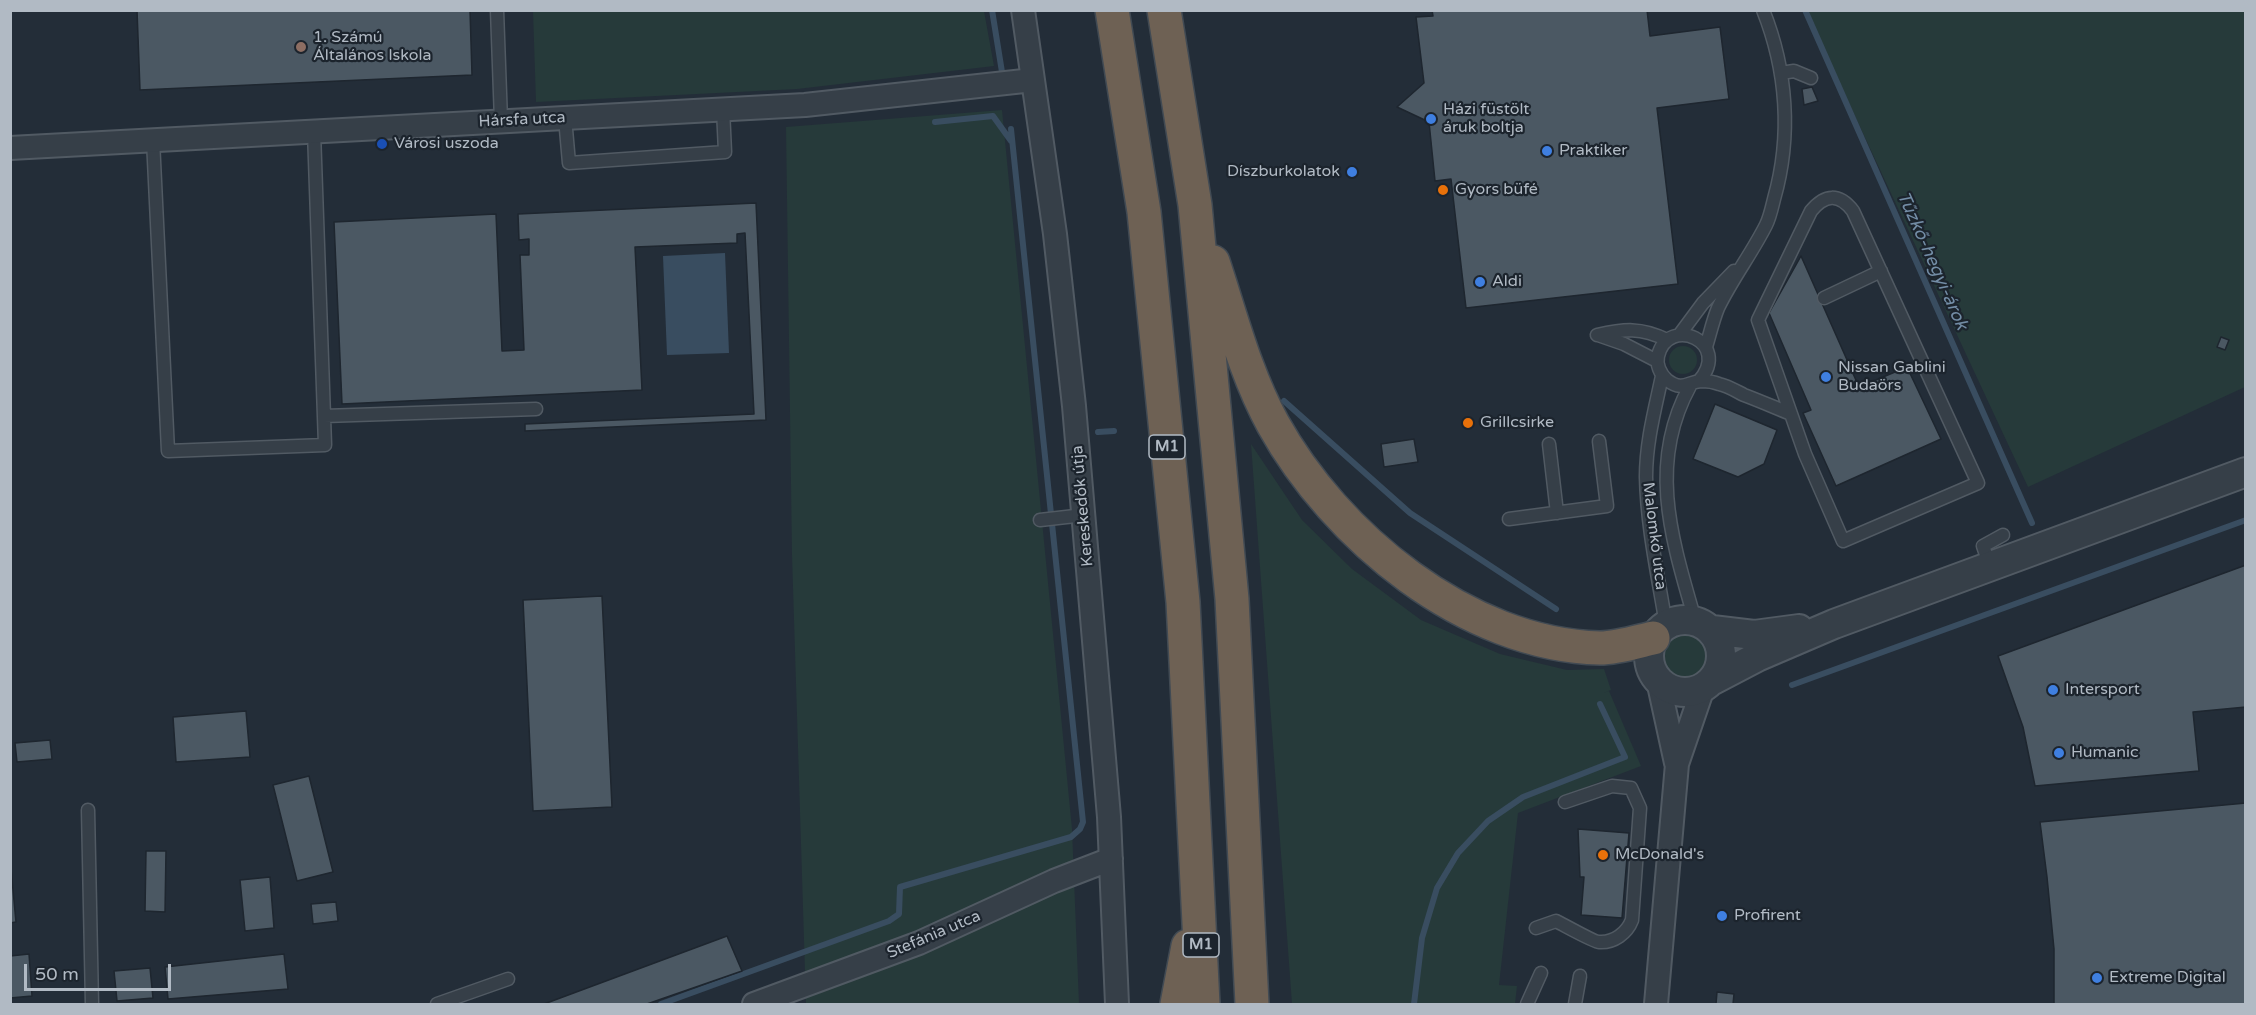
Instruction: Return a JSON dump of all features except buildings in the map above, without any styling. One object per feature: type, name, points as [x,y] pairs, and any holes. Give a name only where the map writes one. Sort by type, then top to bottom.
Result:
[{"type":"highway","name":"M1","points":[[1112,10],[1144,212],[1183,602],[1199,885],[1203,1005]]},
{"type":"highway","points":[[1164,10],[1195,205],[1232,599],[1252,1005]]},
{"type":"highway","points":[[1195,205],[1248,372],[1272,423],[1320,495],[1368,544],[1442,598],[1512,630],[1566,644],[1603,648],[1660,631]]},
{"type":"highway","points":[[1177,1005],[1199,885]]},
{"type":"street","name":"Kereskedők útja","points":[[1023,10],[1058,257],[1074,406],[1073,516],[1111,859],[1117,1005]]},
{"type":"street","name":"Hársfa utca","points":[[10,148],[805,105],[1033,80]]},
{"type":"street","points":[[1655,678],[1665,687],[1677,692],[1691,693],[1757,657],[1834,624],[2246,472]]},
{"type":"street","points":[[1677,764],[1659,685],[1650,668],[1648,658],[1660,631],[1680,620],[1754,635],[1834,624]]},
{"type":"street","points":[[1656,1005],[1677,764],[1708,684],[1720,668],[1722,655],[1719,642],[1703,625]]},
{"type":"street","name":"Stefánia utca","points":[[754,1005],[919,943],[1054,881],[1111,859]]},
{"type":"lane","points":[[497,10],[501,121]]},
{"type":"lane","points":[[1706,347],[1718,309],[1767,223],[1780,179],[1785,128],[1781,73],[1773,37],[1763,10]]},
{"type":"lane","points":[[1781,73],[1794,71],[1811,78]]},
{"type":"lane","points":[[565,118],[569,162],[725,152],[723,109]]},
{"type":"lane","points":[[153,140],[168,451],[325,445],[314,132]]},
{"type":"lane","points":[[1826,198],[1834,198],[1847,203],[1853,211],[1978,483],[1843,541],[1805,454],[1791,414],[1758,320],[1812,211],[1819,202],[1826,198]]},
{"type":"lane","points":[[1744,262],[1703,303],[1688,326],[1680,334],[1667,339],[1660,349],[1657,361],[1662,376],[1674,385],[1699,380],[1720,384],[1791,414]]},
{"type":"lane","points":[[1824,298],[1881,271]]},
{"type":"lane","points":[[1657,361],[1624,344],[1597,335],[1623,329],[1651,332],[1667,339]]},
{"type":"lane","points":[[1680,334],[1695,337],[1706,347],[1710,360],[1699,380]]},
{"type":"lane","name":"Malomkő utca","points":[[1660,631],[1646,476],[1649,437],[1662,376]]},
{"type":"lane","name":"Malomkő utca","points":[[1699,380],[1674,422],[1668,448],[1666,491],[1670,528],[1703,625]]},
{"type":"lane","points":[[324,416],[536,409]]},
{"type":"lane","points":[[1509,519],[1607,507],[1599,441]]},
{"type":"lane","points":[[1550,444],[1557,513]]},
{"type":"lane","points":[[1040,520],[1073,516]]},
{"type":"lane","points":[[1990,566],[1983,546],[2003,535]]},
{"type":"lane","points":[[1536,928],[1556,921],[1597,943],[1614,939],[1629,929],[1632,920],[1640,808],[1631,788],[1612,786],[1566,802]]},
{"type":"lane","points":[[88,810],[92,1005]]},
{"type":"lane","points":[[1527,1005],[1541,973]]},
{"type":"lane","points":[[1575,1005],[1580,975]]},
{"type":"lane","points":[[437,1005],[508,979]]},
{"type":"green space","points":[[533,11],[984,11],[994,66],[797,89],[536,102]]},
{"type":"green space","points":[[1806,11],[2245,11],[2245,387],[2028,487]]},
{"type":"green space","points":[[1002,110],[1072,829],[1079,1004],[806,1004],[792,555],[786,127]]},
{"type":"green space","points":[[1683,346],[1693,350],[1697,360],[1693,370],[1683,374],[1673,370],[1669,360],[1673,350]]},
{"type":"green space","points":[[1251,444],[1302,520],[1352,569],[1421,620],[1500,654],[1567,670],[1604,669],[1611,690],[1603,693],[1609,691],[1641,766],[1518,813],[1499,985],[1517,986],[1515,1004],[1292,1004]]},
{"type":"green space","points":[[1685,634],[1702,641],[1709,658],[1702,675],[1685,682],[1668,675],[1661,658],[1668,641]]},
{"type":"water","points":[[725,253],[729,353],[667,355],[663,256]]},
{"type":"waterway","points":[[992,10],[1002,72]]},
{"type":"waterway","name":"Tűzkő-hegyi-árok","points":[[1805,10],[2032,523]]},
{"type":"waterway","points":[[935,122],[993,116],[1011,141]]},
{"type":"waterway","points":[[661,1004],[889,921],[899,914],[900,887],[1071,837],[1080,829],[1083,822],[1011,129]]},
{"type":"waterway","points":[[1284,401],[1410,513],[1556,609]]},
{"type":"waterway","points":[[1098,432],[1114,431]]},
{"type":"waterway","points":[[1792,685],[2246,520]]},
{"type":"waterway","points":[[1414,1004],[1422,938],[1437,888],[1458,853],[1488,821],[1523,797],[1625,757],[1600,704]]},
{"type":"place","name":"1. Számú Általános Iskola","points":[[301,47]]},
{"type":"place","name":"Házi füstölt áruk boltja","points":[[1431,119]]},
{"type":"place","name":"Városi uszoda","points":[[382,144]]},
{"type":"place","name":"Praktiker","points":[[1547,151]]},
{"type":"place","name":"Díszburkolatok","points":[[1352,172]]},
{"type":"place","name":"Gyors büfé","points":[[1443,190]]},
{"type":"place","name":"Aldi","points":[[1480,282]]},
{"type":"place","name":"Nissan Gablini Budaörs","points":[[1826,377]]},
{"type":"place","name":"Grillcsirke","points":[[1468,423]]},
{"type":"place","name":"Intersport","points":[[2053,690]]},
{"type":"place","name":"Humanic","points":[[2059,753]]},
{"type":"place","name":"McDonald's","points":[[1603,855]]},
{"type":"place","name":"Profirent","points":[[1722,916]]},
{"type":"place","name":"Extreme Digital","points":[[2097,978]]}]
